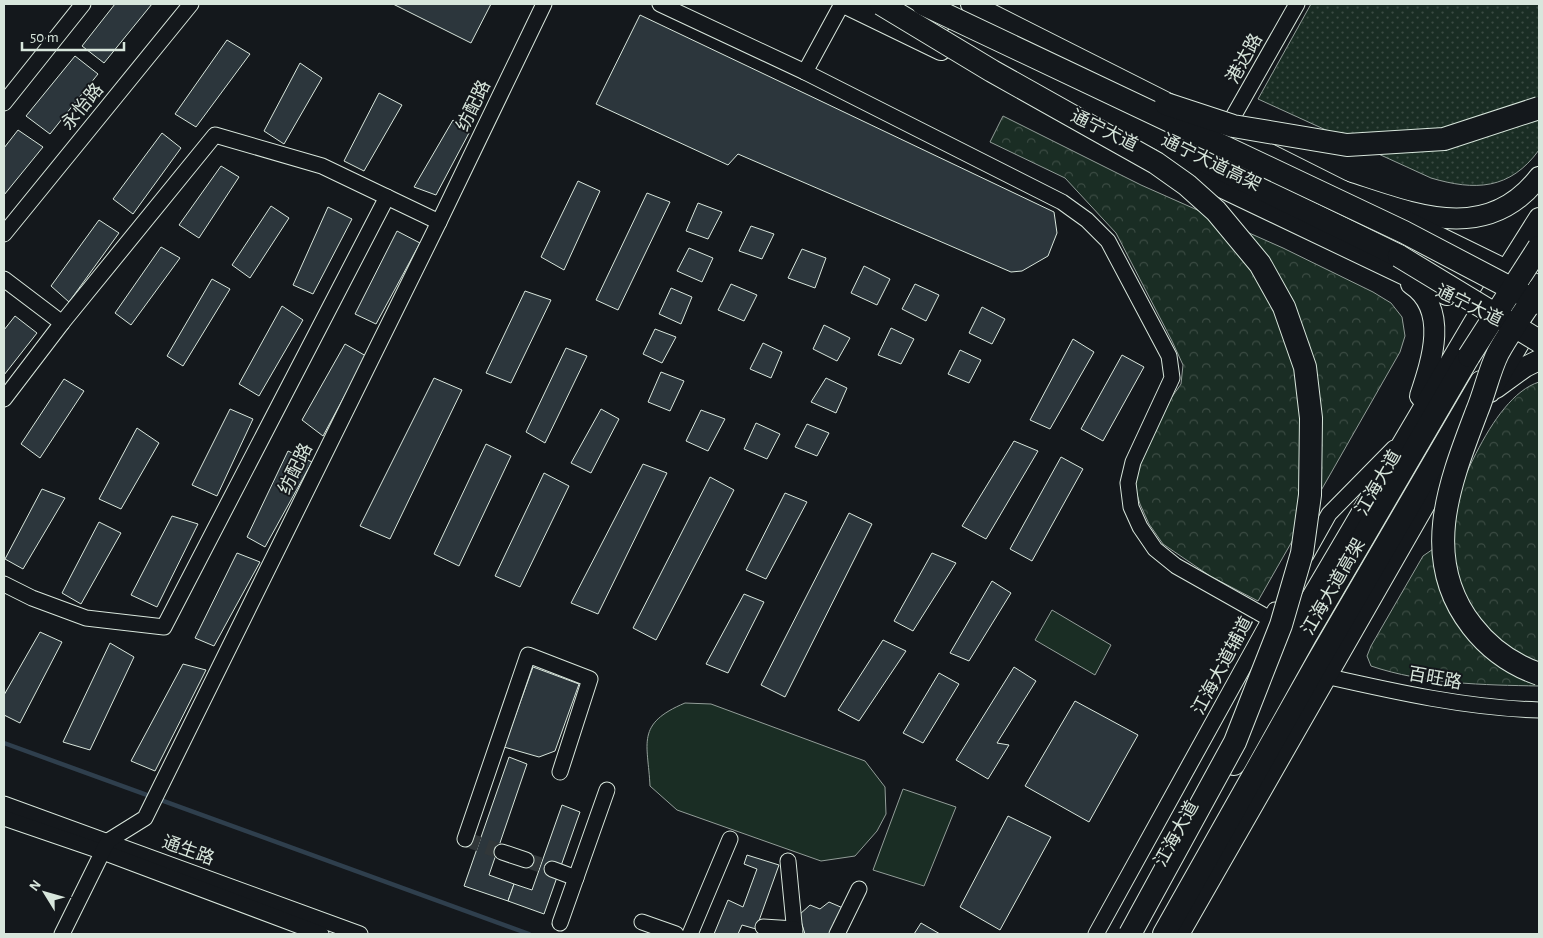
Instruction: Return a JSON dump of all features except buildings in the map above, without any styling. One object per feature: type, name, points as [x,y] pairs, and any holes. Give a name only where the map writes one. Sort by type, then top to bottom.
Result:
[{"type":"highway","name":"通宁大道高架","points":[[881,4],[1132,124],[1536,335]]},
{"type":"highway","points":[[881,4],[992,71],[1156,163],[1187,185],[1216,211],[1260,264],[1284,307],[1305,367],[1311,418],[1310,496],[1302,553],[1282,625],[1235,742],[1130,934]]},
{"type":"highway","name":"通宁大道高架","points":[[923,4],[1404,232],[1539,303]]},
{"type":"highway","points":[[923,4],[1025,41],[1143,95],[1186,112],[1273,134],[1347,145],[1444,139],[1539,108]]},
{"type":"highway","points":[[1404,232],[1539,288]]},
{"type":"highway","name":"江海大道高架","points":[[1139,934],[1305,637],[1470,356],[1539,246]]},
{"type":"highway","name":"江海大道高架","points":[[1164,934],[1317,663],[1498,354],[1539,288]]},
{"type":"highway","points":[[1498,354],[1450,483],[1443,542],[1444,568],[1461,612],[1478,634],[1510,661],[1539,674]]},
{"type":"main road","name":"通宁大道","points":[[846,4],[1391,260],[1480,312],[1536,335]]},
{"type":"main road","points":[[971,4],[1343,191],[1506,269],[1539,288]]},
{"type":"main road","points":[[1343,191],[1393,207],[1439,217],[1468,220],[1498,212],[1531,187],[1539,177]]},
{"type":"main road","name":"江海大道","points":[[1121,934],[1291,632],[1480,312],[1539,218]]},
{"type":"main road","points":[[1391,260],[1430,303],[1435,326],[1430,367],[1407,435]]},
{"type":"main road","points":[[1179,934],[1325,676],[1486,398],[1536,335],[1539,310]]},
{"type":"main road","points":[[1486,398],[1504,381],[1539,360]]},
{"type":"street","points":[[4,103],[83,4]]},
{"type":"street","name":"永怡路","points":[[4,234],[191,4]]},
{"type":"street","name":"纺配路","points":[[105,847],[145,818],[439,222],[544,4]]},
{"type":"street","points":[[660,4],[805,72],[1062,202],[1087,220],[1108,241],[1170,356],[1172,378],[1133,462],[1128,483],[1131,507],[1155,549],[1169,560],[1270,619]]},
{"type":"street","points":[[805,72],[842,4]]},
{"type":"street","name":"港达路","points":[[1225,132],[1297,4]]},
{"type":"street","points":[[4,399],[62,323],[215,135],[322,166],[439,222]]},
{"type":"street","points":[[4,584],[32,598],[86,618],[164,627],[387,197]]},
{"type":"street","points":[[4,279],[62,323]]},
{"type":"street","name":"江海大道辅道","points":[[1096,934],[1329,514],[1407,435]]},
{"type":"street","points":[[465,839],[528,655],[590,678],[560,772]]},
{"type":"street","name":"百旺路","points":[[1325,676],[1387,690],[1496,709],[1539,710]]},
{"type":"street","points":[[560,923],[607,790]]},
{"type":"street","name":"通生路","points":[[4,804],[321,934]]},
{"type":"street","name":"通生路","points":[[4,818],[105,847],[360,934]]},
{"type":"street","points":[[690,934],[730,838]]},
{"type":"street","points":[[62,934],[105,847]]},
{"type":"street","points":[[502,852],[526,860]]},
{"type":"street","points":[[763,927],[795,932],[788,861]]},
{"type":"street","points":[[552,869],[576,878]]},
{"type":"street","points":[[837,934],[859,890]]},
{"type":"street","points":[[642,922],[676,934]]},
{"type":"green space","points":[[1311,4],[1539,4],[1539,150],[1528,163],[1504,180],[1491,184],[1462,185],[1431,178],[1258,99]]},
{"type":"green space","points":[[1003,116],[1141,185],[1283,248],[1373,292],[1391,303],[1402,317],[1405,336],[1400,352],[1258,601],[1210,576],[1163,544],[1149,524],[1135,488],[1138,468],[1169,401],[1181,384],[1183,365],[1116,233],[1065,178],[990,142]]},
{"type":"green space","points":[[1539,382],[1539,686],[1476,684],[1433,680],[1412,677],[1371,666],[1367,656],[1371,646],[1423,556],[1436,547],[1464,479],[1489,429],[1504,408],[1521,392]]},
{"type":"green space","points":[[1052,610],[1111,645],[1095,675],[1035,640]]},
{"type":"green space","points":[[685,703],[711,704],[865,761],[885,787],[886,814],[877,831],[855,856],[821,861],[677,810],[650,786],[647,746],[651,727],[658,719]]},
{"type":"green space","points":[[903,789],[956,807],[924,886],[873,870]]},
{"type":"waterway","points":[[4,743],[529,934]]},
{"type":"tunnel","points":[[465,839],[502,852]]},
{"type":"tunnel","points":[[526,860],[552,869]]}]
